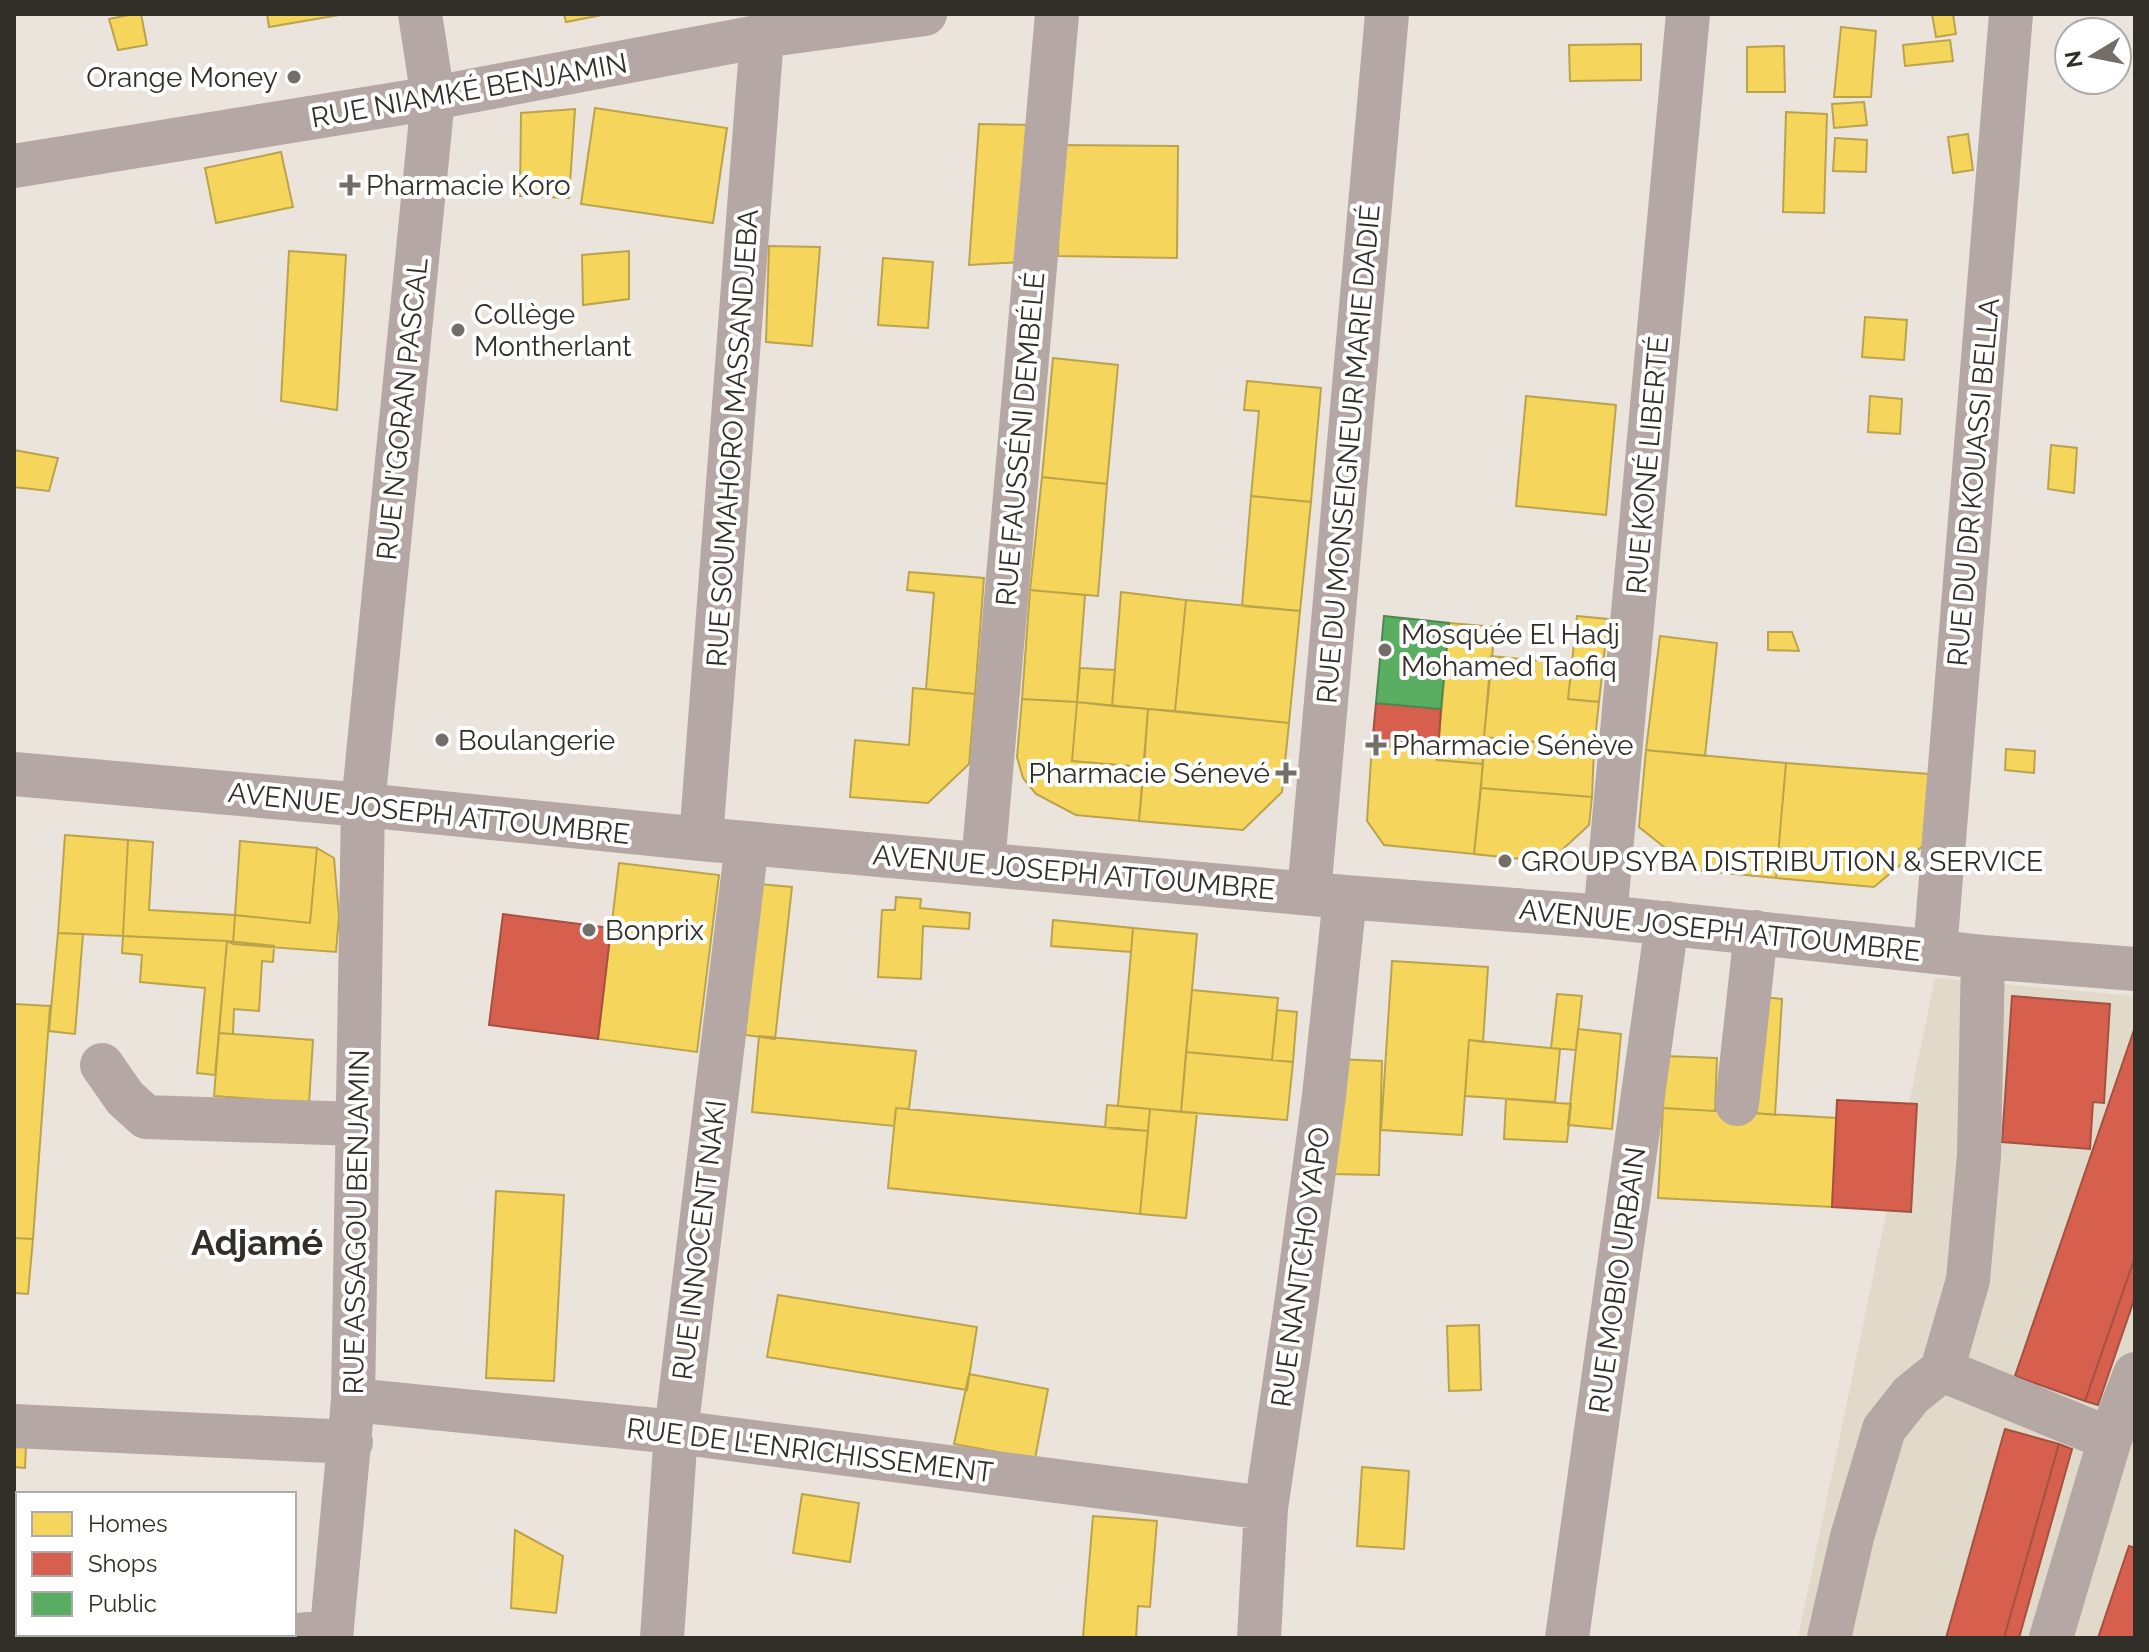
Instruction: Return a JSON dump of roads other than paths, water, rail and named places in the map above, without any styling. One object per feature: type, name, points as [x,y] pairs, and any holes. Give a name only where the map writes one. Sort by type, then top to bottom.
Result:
[{"type":"street","name":"RUE N'GORAN PASCAL","points":[[363,805],[433,98],[420,14]]},
{"type":"street","name":"RUE NIAMKÉ BENJAMIN","points":[[14,166],[433,98],[762,36],[925,14]]},
{"type":"street","name":"RUE FAUSSÉNI DEMBÉLÉ","points":[[983,864],[1057,14]]},
{"type":"street","name":"RUE DU MONSEIGNEUR MARIE DADIÉ","points":[[1327,895],[1387,14]]},
{"type":"street","name":"RUE KONÉ LIBERTÉ","points":[[1605,917],[1688,14]]},
{"type":"street","name":"RUE DU DR KOUASSI BELLA","points":[[1935,951],[2011,14]]},
{"type":"street","name":"RUE SOUMAHORO MASSANDJEBA","points":[[701,839],[762,36]]},
{"type":"street","name":"AVENUE JOSEPH ATTOUMBRE","points":[[14,774],[701,839],[1605,917],[1983,957],[2135,969]]},
{"type":"street","name":"RUE ASSAGOU BENJAMIN","points":[[331,1635],[352,1421],[363,805]]},
{"type":"street","name":"RUE INNOCENT NAKI","points":[[662,1638],[676,1432],[747,843]]},
{"type":"street","name":"RUE NANTCHO YAPO","points":[[1259,1638],[1266,1508],[1324,1096],[1327,895]]},
{"type":"street","name":"RUE MOBIO URBAIN","points":[[1567,1638],[1667,923]]},
{"type":"street","points":[[1737,1104],[1756,932]]},
{"type":"street","points":[[1829,1638],[1852,1537],[1884,1429],[1911,1395],[1942,1370],[1968,1280],[1979,1156],[1983,957]]},
{"type":"street","points":[[102,1065],[125,1098],[146,1117],[357,1124]]},
{"type":"street","points":[[1942,1370],[2110,1439]]},
{"type":"street","points":[[2051,1638],[2110,1439],[2135,1374]]},
{"type":"street","name":"RUE DE L'ENRICHISSEMENT","points":[[14,1426],[352,1421],[676,1432],[1266,1508]]},
{"type":"street","points":[[263,1638],[331,1635]]},
{"type":"place","name":"Orange Money","points":[[294,77]]},
{"type":"place","name":"Pharmacie Koro","points":[[350,185]]},
{"type":"place","name":"Collège Montherlant","points":[[458,330]]},
{"type":"place","name":"Mosquée El Hadj Mohamed Taofiq","points":[[1385,650]]},
{"type":"place","name":"Boulangerie","points":[[442,740]]},
{"type":"place","name":"Pharmacie Sénève","points":[[1376,745]]},
{"type":"place","name":"Pharmacie Sénevé","points":[[1286,773]]},
{"type":"place","name":"GROUP SYBA DISTRIBUTION & SERVICE","points":[[1505,861]]},
{"type":"place","name":"Bonprix","points":[[589,930]]},
{"type":"district","name":"Adjamé","points":[[257,1242]]}]
